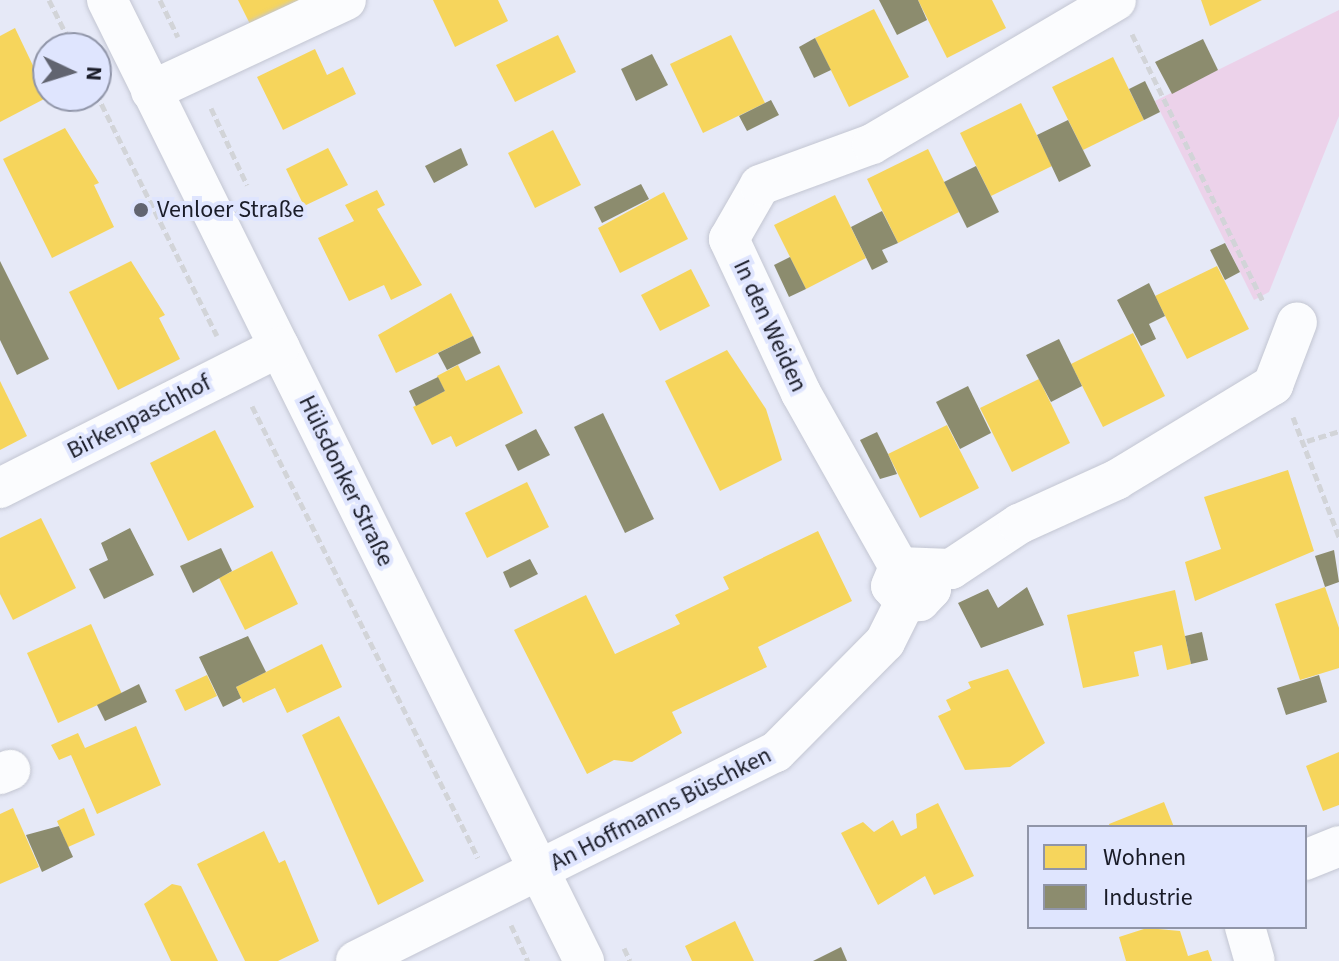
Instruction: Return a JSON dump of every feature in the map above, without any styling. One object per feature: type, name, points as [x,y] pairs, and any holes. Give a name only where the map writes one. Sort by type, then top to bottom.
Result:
[{"type":"street","name":"Hülsdonker Straße","points":[[107,0],[584,961]]},
{"type":"street","points":[[151,91],[346,0]]},
{"type":"street","name":"In den Weiden","points":[[911,581],[801,393],[729,239],[760,185],[872,144],[1116,0]]},
{"type":"street","points":[[911,581],[951,569],[1019,524],[1116,480],[1273,385],[1281,316]]},
{"type":"street","name":"Birkenpaschhof","points":[[0,488],[279,347]]},
{"type":"street","name":"An Hoffmanns Büschken","points":[[356,961],[496,895],[776,752],[885,642],[911,581]]},
{"type":"street","points":[[1307,859],[1339,846]]},
{"type":"street","points":[[1246,929],[1255,961]]},
{"type":"path","points":[[49,0],[65,32]]},
{"type":"path","points":[[1116,0],[1281,316]]},
{"type":"path","points":[[105,112],[528,961]]},
{"type":"path","points":[[1273,385],[1307,441],[1339,537]]},
{"type":"path","points":[[1307,441],[1339,431]]},
{"type":"shaded area","points":[[1339,10],[1339,116],[1269,292],[1254,300],[1155,101]]},
{"type":"building: Wohnen","points":[[238,0],[323,0],[255,34]]},
{"type":"building: Wohnen","points":[[433,0],[498,0],[508,21],[455,47]]},
{"type":"building: Wohnen","points":[[918,0],[992,0],[1006,28],[947,58]]},
{"type":"building: Wohnen","points":[[1201,0],[1262,0],[1210,26]]},
{"type":"building: Wohnen","points":[[874,9],[909,77],[849,107],[815,38]]},
{"type":"building: Wohnen","points":[[15,28],[32,64],[32,105],[0,122],[0,36]]},
{"type":"building: Wohnen","points":[[558,35],[576,72],[515,102],[496,65]]},
{"type":"building: Wohnen","points":[[731,35],[765,103],[703,133],[670,64]]},
{"type":"building: Wohnen","points":[[315,49],[327,75],[343,67],[356,94],[283,130],[257,77]]},
{"type":"building: Wohnen","points":[[1113,57],[1144,120],[1083,150],[1052,87]]},
{"type":"building: Wohnen","points":[[1021,103],[1052,166],[991,196],[960,133]]},
{"type":"building: Wohnen","points":[[65,128],[99,183],[94,185],[114,227],[52,258],[3,159]]},
{"type":"building: Wohnen","points":[[553,130],[581,185],[535,208],[508,153]]},
{"type":"building: Wohnen","points":[[328,148],[348,185],[304,206],[286,169]]},
{"type":"building: Wohnen","points":[[928,149],[959,212],[898,243],[867,179]]},
{"type":"building: Wohnen","points":[[377,190],[385,205],[377,209],[422,285],[391,300],[384,285],[349,301],[318,238],[354,221],[345,205]]},
{"type":"building: Wohnen","points":[[664,192],[688,239],[620,273],[598,228]]},
{"type":"building: Wohnen","points":[[835,195],[866,258],[806,289],[774,225]]},
{"type":"building: Wohnen","points":[[131,261],[165,315],[159,318],[180,359],[118,390],[69,292]]},
{"type":"building: Wohnen","points":[[1217,266],[1249,329],[1187,359],[1155,296]]},
{"type":"building: Wohnen","points":[[691,269],[710,306],[660,331],[641,295]]},
{"type":"building: Wohnen","points":[[451,293],[473,336],[396,373],[378,335]]},
{"type":"building: Wohnen","points":[[1133,333],[1165,396],[1103,427],[1071,364]]},
{"type":"building: Wohnen","points":[[727,350],[766,409],[782,460],[720,491],[665,381]]},
{"type":"building: Wohnen","points":[[458,365],[466,381],[499,365],[523,413],[456,447],[451,436],[432,445],[413,407],[445,391],[437,376]]},
{"type":"building: Wohnen","points":[[1039,379],[1070,443],[1012,472],[980,408]]},
{"type":"building: Wohnen","points":[[0,381],[27,436],[0,450]]},
{"type":"building: Wohnen","points":[[947,425],[979,488],[920,518],[888,454]]},
{"type":"building: Wohnen","points":[[215,430],[254,507],[188,541],[150,463]]},
{"type":"building: Wohnen","points":[[1288,470],[1314,551],[1195,601],[1185,562],[1221,549],[1204,497]]},
{"type":"building: Wohnen","points":[[527,482],[549,527],[487,558],[465,513]]},
{"type":"building: Wohnen","points":[[41,518],[76,588],[13,620],[0,594],[0,538]]},
{"type":"building: Wohnen","points":[[818,531],[852,601],[758,647],[767,667],[672,712],[682,733],[632,762],[614,760],[587,774],[514,630],[586,595],[615,654],[680,624],[675,615],[729,589],[723,577]]},
{"type":"building: Wohnen","points":[[272,551],[298,604],[245,630],[219,578]]},
{"type":"building: Wohnen","points":[[1325,587],[1339,628],[1339,668],[1300,680],[1275,604]]},
{"type":"building: Wohnen","points":[[1175,590],[1191,664],[1167,670],[1162,645],[1134,652],[1139,676],[1083,688],[1067,615]]},
{"type":"building: Wohnen","points":[[91,624],[122,694],[58,723],[27,653]]},
{"type":"building: Wohnen","points":[[322,644],[342,687],[287,713],[275,688],[243,703],[236,687]]},
{"type":"building: Wohnen","points":[[1008,669],[1045,743],[1010,767],[965,770],[938,716],[951,710],[946,700],[971,688],[968,682]]},
{"type":"building: Wohnen","points":[[207,675],[217,696],[185,711],[175,690]]},
{"type":"building: Wohnen","points":[[339,716],[424,881],[378,905],[302,735]]},
{"type":"building: Wohnen","points":[[136,726],[161,785],[97,814],[71,755],[59,760],[51,745],[78,733],[85,748]]},
{"type":"building: Wohnen","points":[[1339,752],[1339,805],[1323,811],[1306,766]]},
{"type":"building: Wohnen","points":[[1164,802],[1173,825],[1109,825]]},
{"type":"building: Wohnen","points":[[938,803],[974,876],[934,895],[925,876],[878,905],[841,833],[863,822],[874,832],[893,820],[901,836],[917,828],[916,814]]},
{"type":"building: Wohnen","points":[[13,808],[39,867],[0,884],[0,814]]},
{"type":"building: Wohnen","points":[[84,808],[95,835],[68,847],[57,821]]},
{"type":"building: Wohnen","points":[[264,831],[279,863],[285,860],[319,941],[278,961],[245,961],[197,864]]},
{"type":"building: Wohnen","points":[[172,884],[181,886],[218,961],[171,961],[144,904]]},
{"type":"building: Wohnen","points":[[735,921],[754,961],[692,961],[685,946]]},
{"type":"building: Wohnen","points":[[1144,929],[1180,931],[1188,956],[1208,950],[1212,961],[1126,961],[1119,937]]},
{"type":"building: Industrie","points":[[879,0],[918,0],[927,20],[897,35]]},
{"type":"building: Industrie","points":[[815,38],[831,70],[814,78],[799,47]]},
{"type":"building: Industrie","points":[[1203,39],[1218,70],[1172,94],[1155,62]]},
{"type":"building: Industrie","points":[[652,54],[668,85],[636,101],[621,69]]},
{"type":"building: Industrie","points":[[1145,81],[1160,112],[1144,120],[1129,89]]},
{"type":"building: Industrie","points":[[771,100],[779,115],[747,131],[739,116]]},
{"type":"building: Industrie","points":[[1068,120],[1091,166],[1059,182],[1037,135]]},
{"type":"building: Industrie","points":[[461,148],[468,165],[434,183],[425,166]]},
{"type":"building: Industrie","points":[[976,166],[999,212],[967,228],[944,182]]},
{"type":"building: Industrie","points":[[641,184],[649,199],[602,223],[594,207]]},
{"type":"building: Industrie","points":[[882,211],[898,243],[882,250],[888,262],[872,270],[851,227]]},
{"type":"building: Industrie","points":[[1225,243],[1240,272],[1225,280],[1210,250]]},
{"type":"building: Industrie","points":[[790,257],[806,289],[789,297],[774,265]]},
{"type":"building: Industrie","points":[[0,261],[49,359],[17,375],[0,340]]},
{"type":"building: Industrie","points":[[1149,283],[1165,316],[1149,324],[1156,339],[1141,346],[1117,300]]},
{"type":"building: Industrie","points":[[473,336],[481,353],[447,370],[438,353]]},
{"type":"building: Industrie","points":[[1059,339],[1082,386],[1051,402],[1026,355]]},
{"type":"building: Industrie","points":[[438,377],[445,391],[416,406],[409,391]]},
{"type":"building: Industrie","points":[[968,386],[991,433],[960,449],[936,402]]},
{"type":"building: Industrie","points":[[603,413],[654,519],[625,533],[574,427]]},
{"type":"building: Industrie","points":[[536,429],[550,455],[518,471],[505,445]]},
{"type":"building: Industrie","points":[[877,432],[897,474],[880,479],[860,440]]},
{"type":"building: Industrie","points":[[130,528],[154,575],[104,599],[89,569],[108,560],[101,543]]},
{"type":"building: Industrie","points":[[221,548],[232,571],[193,593],[180,566]]},
{"type":"building: Industrie","points":[[1334,550],[1339,582],[1325,587],[1315,556]]},
{"type":"building: Industrie","points":[[530,559],[538,574],[510,588],[503,572]]},
{"type":"building: Industrie","points":[[1027,587],[1044,625],[981,648],[958,603],[988,589],[998,608]]},
{"type":"building: Industrie","points":[[1202,632],[1208,660],[1191,664],[1185,636]]},
{"type":"building: Industrie","points":[[248,636],[266,672],[236,687],[241,698],[223,707],[199,657]]},
{"type":"building: Industrie","points":[[1319,675],[1327,702],[1286,715],[1277,688]]},
{"type":"building: Industrie","points":[[139,684],[147,702],[105,721],[97,705]]},
{"type":"building: Industrie","points":[[59,826],[73,857],[42,872],[26,835]]},
{"type":"building: Industrie","points":[[841,947],[847,961],[813,961]]},
{"type":"place","name":"Venloer Straße","points":[[141,210]]}]
